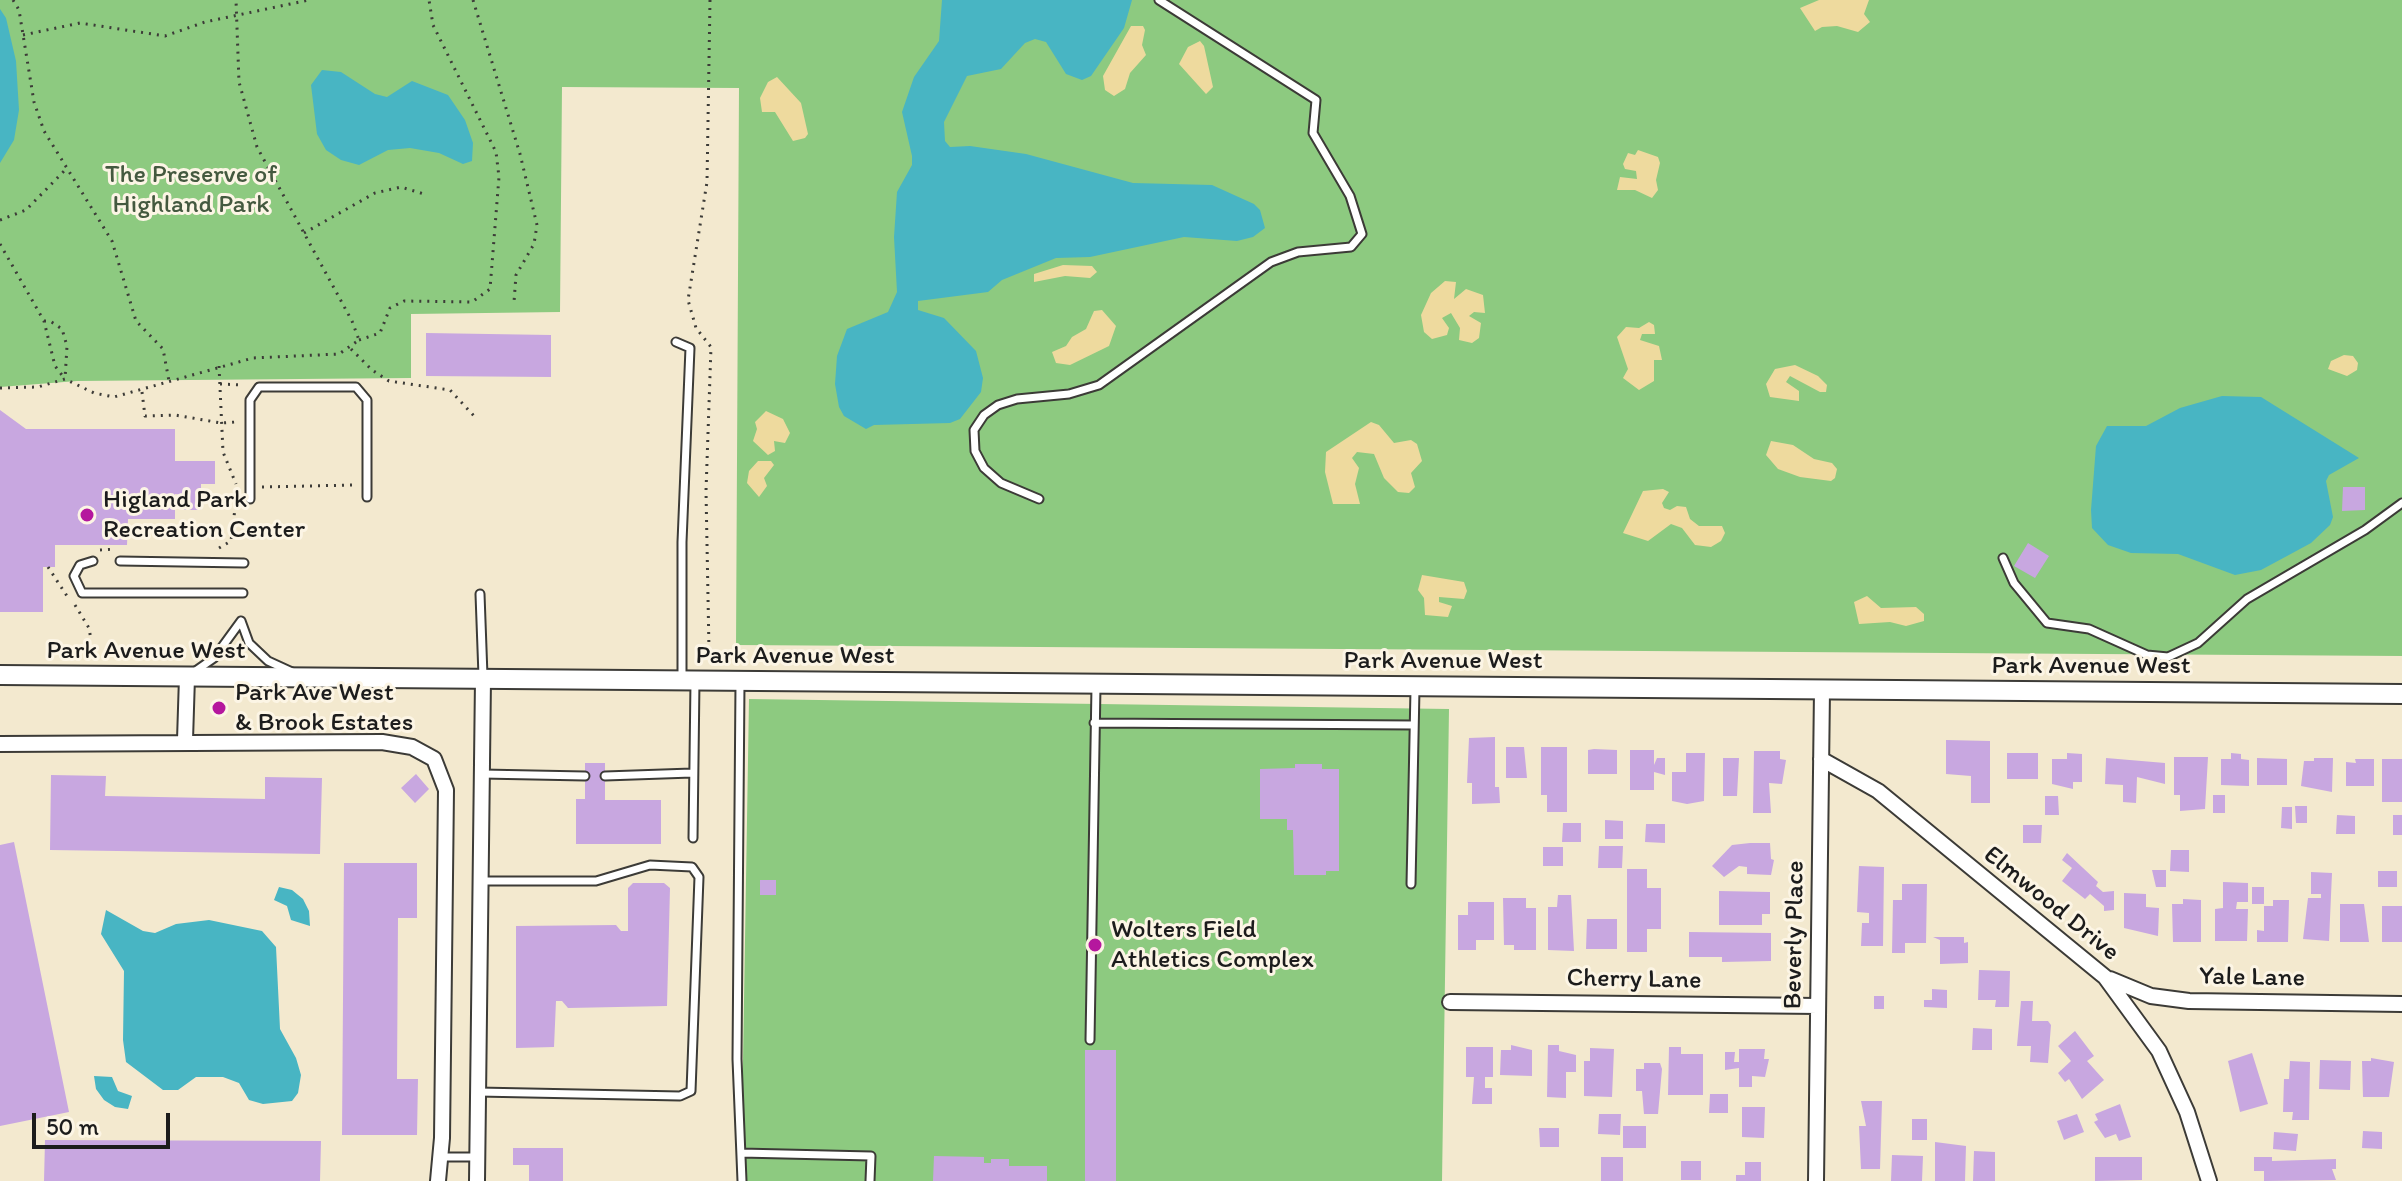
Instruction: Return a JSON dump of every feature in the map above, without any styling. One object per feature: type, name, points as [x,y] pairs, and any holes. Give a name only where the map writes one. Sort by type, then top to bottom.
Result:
[{"type":"street","name":"Park Avenue West","points":[[0,675],[2402,694]]},
{"type":"street","points":[[185,740],[187,677]]},
{"type":"street","points":[[477,1181],[483,679]]},
{"type":"street","name":"Beverly Place","points":[[1816,1181],[1822,690]]},
{"type":"street","points":[[0,744],[185,740],[382,742],[412,747],[434,759],[446,790],[438,1181]]},
{"type":"street","name":"Elmwood Drive","points":[[1821,759],[1878,791],[2105,977],[2159,1051],[2187,1112],[2209,1181]]},
{"type":"street","name":"Yale Lane","points":[[2105,977],[2151,996],[2189,1001],[2402,1004]]},
{"type":"street","name":"Cherry Lane","points":[[1450,1002],[1818,1006]]},
{"type":"lane","points":[[1039,499],[1001,483],[984,468],[975,451],[974,430],[984,415],[998,405],[1017,399],[1069,394],[1099,385],[1271,262],[1298,252],[1351,247],[1362,234],[1350,196],[1313,133],[1316,100],[1159,0]]},
{"type":"lane","points":[[676,342],[690,348],[682,542],[693,838]]},
{"type":"lane","points":[[250,499],[250,400],[259,387],[356,387],[367,400],[367,497]]},
{"type":"lane","points":[[2003,558],[2014,583],[2047,623],[2089,629],[2147,655],[2168,657],[2198,643],[2247,599],[2365,530],[2402,503]]},
{"type":"lane","points":[[93,561],[80,565],[74,576],[82,593],[243,593]]},
{"type":"lane","points":[[120,561],[244,563]]},
{"type":"lane","points":[[480,594],[483,679]]},
{"type":"lane","points":[[187,677],[214,658],[241,621],[249,643],[268,661],[305,678]]},
{"type":"lane","points":[[740,681],[737,1059],[742,1181]]},
{"type":"lane","points":[[1090,1040],[1096,684]]},
{"type":"lane","points":[[1411,884],[1415,686]]},
{"type":"lane","points":[[1094,723],[1414,725]]},
{"type":"lane","points":[[605,776],[692,773]]},
{"type":"lane","points":[[482,774],[585,776]]},
{"type":"lane","points":[[478,1092],[680,1096],[691,1091],[699,877],[692,867],[650,865],[596,881],[481,881]]},
{"type":"lane","points":[[741,1153],[871,1156],[870,1181]]},
{"type":"lane","points":[[440,1157],[478,1157]]},
{"type":"path","points":[[13,0],[23,35],[34,102],[44,131],[112,241],[136,321],[163,349],[169,381]]},
{"type":"path","points":[[236,0],[239,82],[257,147],[359,340]]},
{"type":"path","points":[[23,35],[80,23],[165,36],[205,22],[309,0]]},
{"type":"path","points":[[0,244],[44,321],[55,366],[65,379],[94,393],[114,397],[142,392],[169,381],[253,358],[339,354],[359,340],[380,333],[390,308],[404,301],[472,302],[490,289],[499,177],[496,152],[433,25],[429,0]]},
{"type":"path","points":[[473,0],[537,225],[534,244],[516,275],[514,302]]},
{"type":"path","points":[[709,650],[706,491],[711,347],[696,328],[688,300],[707,182],[710,0]]},
{"type":"path","points":[[0,220],[26,210],[68,167]]},
{"type":"path","points":[[304,233],[375,193],[401,187],[424,194]]},
{"type":"path","points":[[44,321],[50,321],[62,329],[67,346],[65,379]]},
{"type":"path","points":[[351,348],[372,370],[389,381],[450,390],[475,417]]},
{"type":"path","points":[[208,548],[223,548],[231,541],[235,496],[240,488],[233,480],[223,452],[219,366]]},
{"type":"path","points":[[0,388],[38,387],[65,379]]},
{"type":"path","points":[[220,384],[252,385]]},
{"type":"path","points":[[142,392],[145,416],[175,415],[221,423],[252,420]]},
{"type":"path","points":[[251,487],[354,485]]},
{"type":"path","points":[[94,550],[119,549]]},
{"type":"path","points":[[62,578],[62,586]]},
{"type":"green space","name":"The Preserve of Highland Park","points":[[0,0],[2402,0],[2402,656],[736,645],[739,88],[562,87],[560,312],[411,314],[411,378],[77,381],[0,387]]},
{"type":"green space","name":"Wolters Field Athletics Complex","points":[[749,699],[1449,709],[1442,1181],[741,1181]]},
{"type":"sand","points":[[1819,0],[1869,0],[1864,14],[1870,22],[1858,32],[1837,26],[1815,31],[1800,8]]},
{"type":"sand","points":[[1131,26],[1143,26],[1142,45],[1146,55],[1130,73],[1125,89],[1114,96],[1105,90],[1103,76]]},
{"type":"sand","points":[[1200,41],[1204,46],[1213,87],[1206,94],[1179,64],[1188,47]]},
{"type":"sand","points":[[777,77],[801,103],[808,134],[805,138],[793,141],[775,112],[762,112],[760,98],[768,82]]},
{"type":"sand","points":[[1638,150],[1658,157],[1660,163],[1656,180],[1658,190],[1652,198],[1635,190],[1617,190],[1620,177],[1637,179],[1636,171],[1625,169],[1623,164],[1628,153],[1635,155]]},
{"type":"sand","points":[[1063,265],[1092,266],[1097,272],[1090,278],[1065,276],[1034,282],[1034,274]]},
{"type":"sand","points":[[1445,281],[1456,282],[1454,299],[1466,289],[1483,295],[1485,313],[1474,312],[1469,316],[1481,323],[1479,338],[1472,343],[1459,340],[1460,328],[1451,313],[1442,318],[1449,328],[1447,335],[1432,339],[1424,332],[1421,315],[1431,293]]},
{"type":"sand","points":[[1102,310],[1116,326],[1109,346],[1070,365],[1056,363],[1052,352],[1066,346],[1072,337],[1086,329],[1094,311]]},
{"type":"sand","points":[[1649,322],[1654,325],[1655,334],[1642,334],[1640,340],[1659,346],[1662,360],[1654,360],[1654,381],[1639,390],[1623,378],[1628,369],[1617,337],[1626,327],[1639,328]]},
{"type":"sand","points":[[2344,355],[2353,356],[2358,363],[2357,370],[2347,376],[2328,369],[2331,361]]},
{"type":"sand","points":[[1795,365],[1818,376],[1827,385],[1826,392],[1820,392],[1790,376],[1786,382],[1799,391],[1799,401],[1770,397],[1766,384],[1775,369]]},
{"type":"sand","points":[[766,411],[783,419],[790,433],[785,443],[774,441],[775,451],[768,455],[753,441],[757,429],[755,422]]},
{"type":"sand","points":[[1371,422],[1379,425],[1394,443],[1411,440],[1417,444],[1422,461],[1411,473],[1415,487],[1409,493],[1398,492],[1384,478],[1374,454],[1357,452],[1352,458],[1359,468],[1355,484],[1360,504],[1333,504],[1325,472],[1326,452]]},
{"type":"sand","points":[[1771,441],[1793,445],[1814,459],[1832,463],[1837,469],[1835,478],[1831,481],[1800,477],[1778,469],[1766,455]]},
{"type":"sand","points":[[758,461],[771,461],[774,465],[764,478],[767,486],[759,497],[747,483],[749,471]]},
{"type":"sand","points":[[1663,489],[1669,492],[1662,503],[1664,508],[1686,507],[1690,519],[1699,526],[1722,526],[1725,533],[1721,541],[1711,547],[1695,545],[1682,528],[1671,524],[1648,541],[1623,533],[1643,491]]},
{"type":"sand","points":[[1422,575],[1464,582],[1467,591],[1464,599],[1439,597],[1439,602],[1452,606],[1448,617],[1425,615],[1424,598],[1418,590]]},
{"type":"sand","points":[[1867,596],[1881,608],[1916,607],[1924,614],[1924,621],[1906,626],[1890,622],[1859,624],[1854,602]]},
{"type":"water","points":[[942,0],[1132,0],[1124,28],[1091,76],[1082,80],[1066,74],[1046,42],[1035,39],[1025,43],[1001,69],[967,76],[944,122],[945,141],[950,147],[970,146],[1026,154],[1133,183],[1212,185],[1254,204],[1260,210],[1265,228],[1253,237],[1237,241],[1184,237],[1090,257],[1056,258],[1002,280],[988,292],[918,301],[918,310],[944,318],[976,351],[983,378],[981,392],[960,419],[950,423],[874,425],[866,429],[844,416],[839,407],[835,384],[837,356],[847,329],[888,312],[897,292],[894,237],[897,192],[912,165],[902,112],[914,77],[939,41]]},
{"type":"water","points":[[0,9],[6,18],[16,61],[19,110],[14,140],[0,163]]},
{"type":"water","points":[[322,70],[341,72],[375,94],[387,97],[412,81],[448,95],[465,120],[473,143],[472,161],[463,164],[439,153],[410,148],[388,150],[359,165],[341,160],[326,150],[317,134],[311,85]]},
{"type":"water","points":[[2222,396],[2261,397],[2359,458],[2329,475],[2326,481],[2333,517],[2330,525],[2311,543],[2261,570],[2235,575],[2178,554],[2131,553],[2108,545],[2092,528],[2091,510],[2096,446],[2107,426],[2146,426],[2180,408]]},
{"type":"water","points":[[279,887],[292,890],[303,899],[309,911],[310,926],[291,920],[287,906],[274,900]]},
{"type":"water","points":[[106,910],[143,931],[155,933],[176,924],[209,920],[262,931],[276,947],[280,1029],[296,1058],[301,1075],[298,1093],[292,1101],[263,1104],[249,1100],[239,1083],[223,1077],[196,1077],[178,1090],[163,1090],[126,1062],[123,1040],[124,971],[101,934]]},
{"type":"water","points":[[94,1076],[112,1077],[118,1091],[132,1096],[128,1109],[115,1107],[104,1100],[96,1089]]},
{"type":"building","points":[[426,333],[551,335],[551,377],[426,376]]},
{"type":"building","name":"Higland Park Recreation Center","points":[[0,410],[26,429],[175,429],[175,461],[215,461],[215,484],[201,484],[201,510],[184,510],[184,495],[175,494],[175,519],[128,519],[127,545],[55,545],[55,567],[43,567],[43,612],[0,612]]},
{"type":"building","points":[[2343,487],[2365,487],[2365,510],[2342,511]]},
{"type":"building","points":[[2028,543],[2049,556],[2035,578],[2014,566]]},
{"type":"building","points":[[1495,737],[1495,787],[1499,787],[1500,803],[1472,804],[1472,783],[1467,783],[1469,738]]},
{"type":"building","points":[[1946,740],[1990,741],[1990,803],[1971,803],[1971,776],[1946,774]]},
{"type":"building","points":[[1506,747],[1524,747],[1527,778],[1506,778]]},
{"type":"building","points":[[1541,747],[1567,747],[1567,812],[1547,812],[1547,795],[1541,795]]},
{"type":"building","points":[[1588,750],[1617,750],[1617,774],[1588,774]]},
{"type":"building","points":[[1630,750],[1654,750],[1654,765],[1657,758],[1665,758],[1665,775],[1654,772],[1654,790],[1630,790]]},
{"type":"building","points":[[1754,751],[1780,751],[1780,759],[1786,760],[1782,784],[1769,783],[1771,813],[1753,813]]},
{"type":"building","points":[[1686,753],[1705,753],[1704,801],[1687,804],[1672,801],[1672,772],[1686,772]]},
{"type":"building","points":[[2007,753],[2038,753],[2038,779],[2007,779]]},
{"type":"building","points":[[2067,753],[2082,754],[2082,782],[2073,782],[2073,789],[2052,784],[2052,759],[2067,759]]},
{"type":"building","points":[[2231,753],[2241,754],[2241,759],[2249,760],[2249,786],[2221,785],[2221,759],[2231,759]]},
{"type":"building","points":[[2174,757],[2208,757],[2205,809],[2180,811],[2180,795],[2174,795]]},
{"type":"building","points":[[1723,758],[1739,758],[1737,796],[1723,796]]},
{"type":"building","points":[[2106,758],[2165,763],[2165,784],[2137,777],[2136,803],[2123,802],[2123,785],[2105,784]]},
{"type":"building","points":[[2257,758],[2287,759],[2287,785],[2257,785]]},
{"type":"building","points":[[2314,758],[2333,758],[2332,792],[2301,786],[2304,761],[2314,761]]},
{"type":"building","points":[[2355,759],[2374,759],[2374,786],[2346,786],[2346,762],[2356,763]]},
{"type":"building","points":[[2382,759],[2402,759],[2402,802],[2382,802]]},
{"type":"building","points":[[585,763],[605,763],[605,800],[661,800],[661,844],[576,844],[576,799],[585,799]]},
{"type":"building","points":[[1295,764],[1322,764],[1322,769],[1339,769],[1339,871],[1326,871],[1326,875],[1294,875],[1293,830],[1287,830],[1287,819],[1260,819],[1260,769],[1295,768]]},
{"type":"building","points":[[416,774],[429,789],[415,803],[401,788]]},
{"type":"building","points":[[51,775],[106,776],[105,796],[265,799],[265,777],[322,778],[320,854],[50,850]]},
{"type":"building","points":[[2213,795],[2225,795],[2225,813],[2213,813]]},
{"type":"building","points":[[2045,796],[2058,796],[2059,815],[2045,815]]},
{"type":"building","points":[[2295,806],[2307,806],[2307,823],[2296,823]]},
{"type":"building","points":[[2282,807],[2292,807],[2292,829],[2281,828]]},
{"type":"building","points":[[2337,815],[2355,816],[2355,834],[2336,834]]},
{"type":"building","points":[[2393,815],[2402,815],[2402,835],[2393,835]]},
{"type":"building","points":[[1605,820],[1623,821],[1623,839],[1605,839]]},
{"type":"building","points":[[1563,823],[1581,823],[1581,842],[1562,842]]},
{"type":"building","points":[[1646,824],[1665,824],[1665,843],[1645,842]]},
{"type":"building","points":[[2023,825],[2042,825],[2041,843],[2023,843]]},
{"type":"building","points":[[14,842],[69,1112],[0,1126],[0,845]]},
{"type":"building","points":[[1770,843],[1771,859],[1774,860],[1771,875],[1747,874],[1747,867],[1739,866],[1724,877],[1712,866],[1732,845]]},
{"type":"building","points":[[1599,846],[1623,846],[1622,868],[1598,868]]},
{"type":"building","points":[[1543,847],[1563,847],[1563,866],[1543,866]]},
{"type":"building","points":[[2171,850],[2189,850],[2189,872],[2170,871]]},
{"type":"building","points":[[2067,853],[2098,882],[2096,886],[2103,892],[2114,891],[2114,910],[2104,911],[2104,906],[2090,894],[2085,899],[2062,881],[2072,868],[2062,860]]},
{"type":"building","points":[[344,863],[417,863],[417,918],[398,918],[397,1079],[418,1079],[417,1135],[342,1135]]},
{"type":"building","points":[[1859,866],[1884,867],[1883,946],[1861,946],[1862,923],[1869,923],[1869,913],[1857,912]]},
{"type":"building","points":[[1627,869],[1647,869],[1647,888],[1661,888],[1661,929],[1647,929],[1647,952],[1627,952]]},
{"type":"building","points":[[2152,870],[2166,870],[2166,887],[2156,887]]},
{"type":"building","points":[[2378,871],[2397,871],[2397,887],[2378,887]]},
{"type":"building","points":[[2311,872],[2332,873],[2329,941],[2303,939],[2308,898],[2321,898],[2321,894],[2311,894]]},
{"type":"building","points":[[760,880],[776,880],[776,895],[760,895]]},
{"type":"building","points":[[2223,882],[2248,883],[2248,902],[2237,902],[2236,909],[2248,909],[2247,941],[2215,941],[2215,909],[2223,908]]},
{"type":"building","points":[[633,883],[664,883],[670,888],[667,1006],[568,1008],[562,1001],[556,1001],[554,1047],[516,1048],[516,926],[616,925],[621,931],[628,931],[628,888]]},
{"type":"building","points":[[1902,884],[1927,884],[1926,943],[1905,943],[1905,953],[1892,953],[1893,900],[1902,900]]},
{"type":"building","points":[[2252,887],[2264,887],[2264,904],[2252,904]]},
{"type":"building","points":[[1719,891],[1770,892],[1770,914],[1762,914],[1762,925],[1719,925]]},
{"type":"building","points":[[2124,893],[2146,894],[2146,907],[2159,908],[2158,936],[2124,928]]},
{"type":"building","points":[[1558,895],[1571,895],[1574,951],[1548,950],[1548,907],[1557,907]]},
{"type":"building","points":[[1503,898],[1526,898],[1526,908],[1536,908],[1536,950],[1514,950],[1514,945],[1504,945]]},
{"type":"building","points":[[2183,899],[2201,900],[2201,942],[2173,942],[2172,904],[2183,904]]},
{"type":"building","points":[[2273,900],[2289,900],[2288,942],[2257,942],[2257,930],[2264,931],[2264,906],[2273,906]]},
{"type":"building","points":[[1468,902],[1494,902],[1494,940],[1476,940],[1476,950],[1458,950],[1458,915],[1468,915]]},
{"type":"building","points":[[2340,904],[2364,904],[2369,942],[2340,942]]},
{"type":"building","points":[[2382,906],[2402,906],[2402,942],[2382,942]]},
{"type":"building","points":[[1587,919],[1617,919],[1617,949],[1586,949]]},
{"type":"building","points":[[1689,932],[1771,933],[1771,961],[1722,962],[1722,957],[1689,957]]},
{"type":"building","points":[[1933,937],[1964,937],[1964,943],[1968,942],[1968,963],[1940,964],[1940,940]]},
{"type":"building","points":[[1979,970],[2010,971],[2009,1007],[1995,1007],[1996,1000],[1978,1000]]},
{"type":"building","points":[[1932,989],[1947,990],[1947,1008],[1924,1007],[1924,1000],[1932,1000]]},
{"type":"building","points":[[1874,996],[1884,996],[1884,1009],[1874,1009]]},
{"type":"building","points":[[2021,1001],[2033,1001],[2032,1021],[2048,1021],[2051,1025],[2048,1063],[2030,1062],[2031,1046],[2017,1046]]},
{"type":"building","points":[[1973,1028],[1992,1029],[1992,1050],[1972,1050]]},
{"type":"building","points":[[2075,1031],[2094,1056],[2087,1061],[2104,1080],[2082,1099],[2069,1079],[2065,1082],[2058,1073],[2071,1061],[2058,1046]]},
{"type":"building","points":[[1511,1045],[1532,1050],[1532,1076],[1500,1075],[1501,1050],[1511,1050]]},
{"type":"building","points":[[1548,1045],[1559,1045],[1559,1051],[1576,1055],[1576,1072],[1566,1072],[1566,1098],[1547,1097]]},
{"type":"building","points":[[1466,1047],[1493,1047],[1493,1077],[1485,1077],[1485,1088],[1492,1088],[1492,1104],[1472,1104],[1474,1077],[1466,1077]]},
{"type":"building","points":[[1669,1047],[1681,1047],[1681,1054],[1703,1054],[1703,1095],[1668,1095]]},
{"type":"building","points":[[1590,1048],[1614,1049],[1612,1097],[1584,1096],[1584,1061],[1590,1061]]},
{"type":"building","points":[[1739,1049],[1765,1049],[1764,1059],[1769,1059],[1765,1077],[1752,1076],[1752,1087],[1739,1087],[1739,1068],[1725,1070],[1725,1052],[1735,1052],[1734,1062],[1739,1062]]},
{"type":"building","points":[[1085,1050],[1116,1050],[1116,1181],[1085,1181]]},
{"type":"building","points":[[2252,1053],[2268,1104],[2240,1112],[2228,1061]]},
{"type":"building","points":[[2371,1058],[2394,1062],[2389,1097],[2363,1097],[2362,1061],[2371,1061]]},
{"type":"building","points":[[2320,1060],[2351,1061],[2350,1090],[2319,1089]]},
{"type":"building","points":[[2290,1061],[2310,1062],[2309,1120],[2292,1120],[2293,1112],[2283,1112],[2284,1079],[2289,1079]]},
{"type":"building","points":[[1644,1063],[1660,1063],[1662,1069],[1658,1114],[1644,1114],[1642,1091],[1636,1091],[1636,1069],[1644,1069]]},
{"type":"building","points":[[1710,1094],[1728,1094],[1728,1113],[1709,1113]]},
{"type":"building","points":[[1861,1101],[1882,1101],[1880,1169],[1861,1169],[1859,1126],[1866,1126]]},
{"type":"building","points":[[2120,1104],[2131,1137],[2119,1141],[2116,1134],[2105,1138],[2094,1122],[2098,1120],[2095,1114]]},
{"type":"building","points":[[1742,1107],[1765,1107],[1764,1138],[1742,1137]]},
{"type":"building","points":[[1599,1114],[1621,1114],[1620,1135],[1598,1134]]},
{"type":"building","points":[[2077,1114],[2084,1132],[2064,1140],[2057,1121]]},
{"type":"building","points":[[1912,1119],[1927,1119],[1927,1140],[1912,1140]]},
{"type":"building","points":[[1623,1126],[1646,1126],[1646,1148],[1623,1148]]},
{"type":"building","points":[[1539,1128],[1559,1128],[1559,1147],[1540,1147]]},
{"type":"building","points":[[2363,1131],[2382,1132],[2382,1149],[2362,1148]]},
{"type":"building","points":[[2274,1132],[2298,1134],[2296,1151],[2273,1149]]},
{"type":"building","points":[[45,1140],[321,1141],[320,1181],[44,1181]]},
{"type":"building","points":[[1935,1142],[1966,1146],[1965,1181],[1935,1181]]},
{"type":"building","points":[[513,1148],[563,1148],[563,1181],[529,1181],[529,1165],[513,1165]]},
{"type":"building","points":[[1974,1151],[1995,1152],[1995,1181],[1973,1181]]},
{"type":"building","points":[[1892,1155],[1923,1156],[1922,1181],[1891,1181]]},
{"type":"building","points":[[934,1156],[984,1157],[984,1163],[991,1163],[991,1159],[1009,1159],[1009,1166],[1047,1166],[1047,1181],[933,1181]]},
{"type":"building","points":[[1601,1157],[1623,1157],[1623,1181],[1601,1181]]},
{"type":"building","points":[[2095,1157],[2142,1157],[2142,1180],[2095,1181]]},
{"type":"building","points":[[2254,1157],[2272,1157],[2272,1161],[2336,1159],[2336,1169],[2332,1169],[2336,1180],[2264,1181],[2264,1171],[2254,1171]]},
{"type":"building","points":[[1681,1161],[1701,1161],[1701,1180],[1681,1180]]},
{"type":"building","points":[[1745,1162],[1761,1162],[1761,1181],[1736,1181],[1736,1175],[1745,1175]]},
{"type":"place","name":"Higland Park Recreation Center","points":[[87,515]]},
{"type":"place","name":"Park Ave West & Brook Estates","points":[[219,708]]},
{"type":"place","name":"Wolters Field Athletics Complex","points":[[1095,945]]}]
